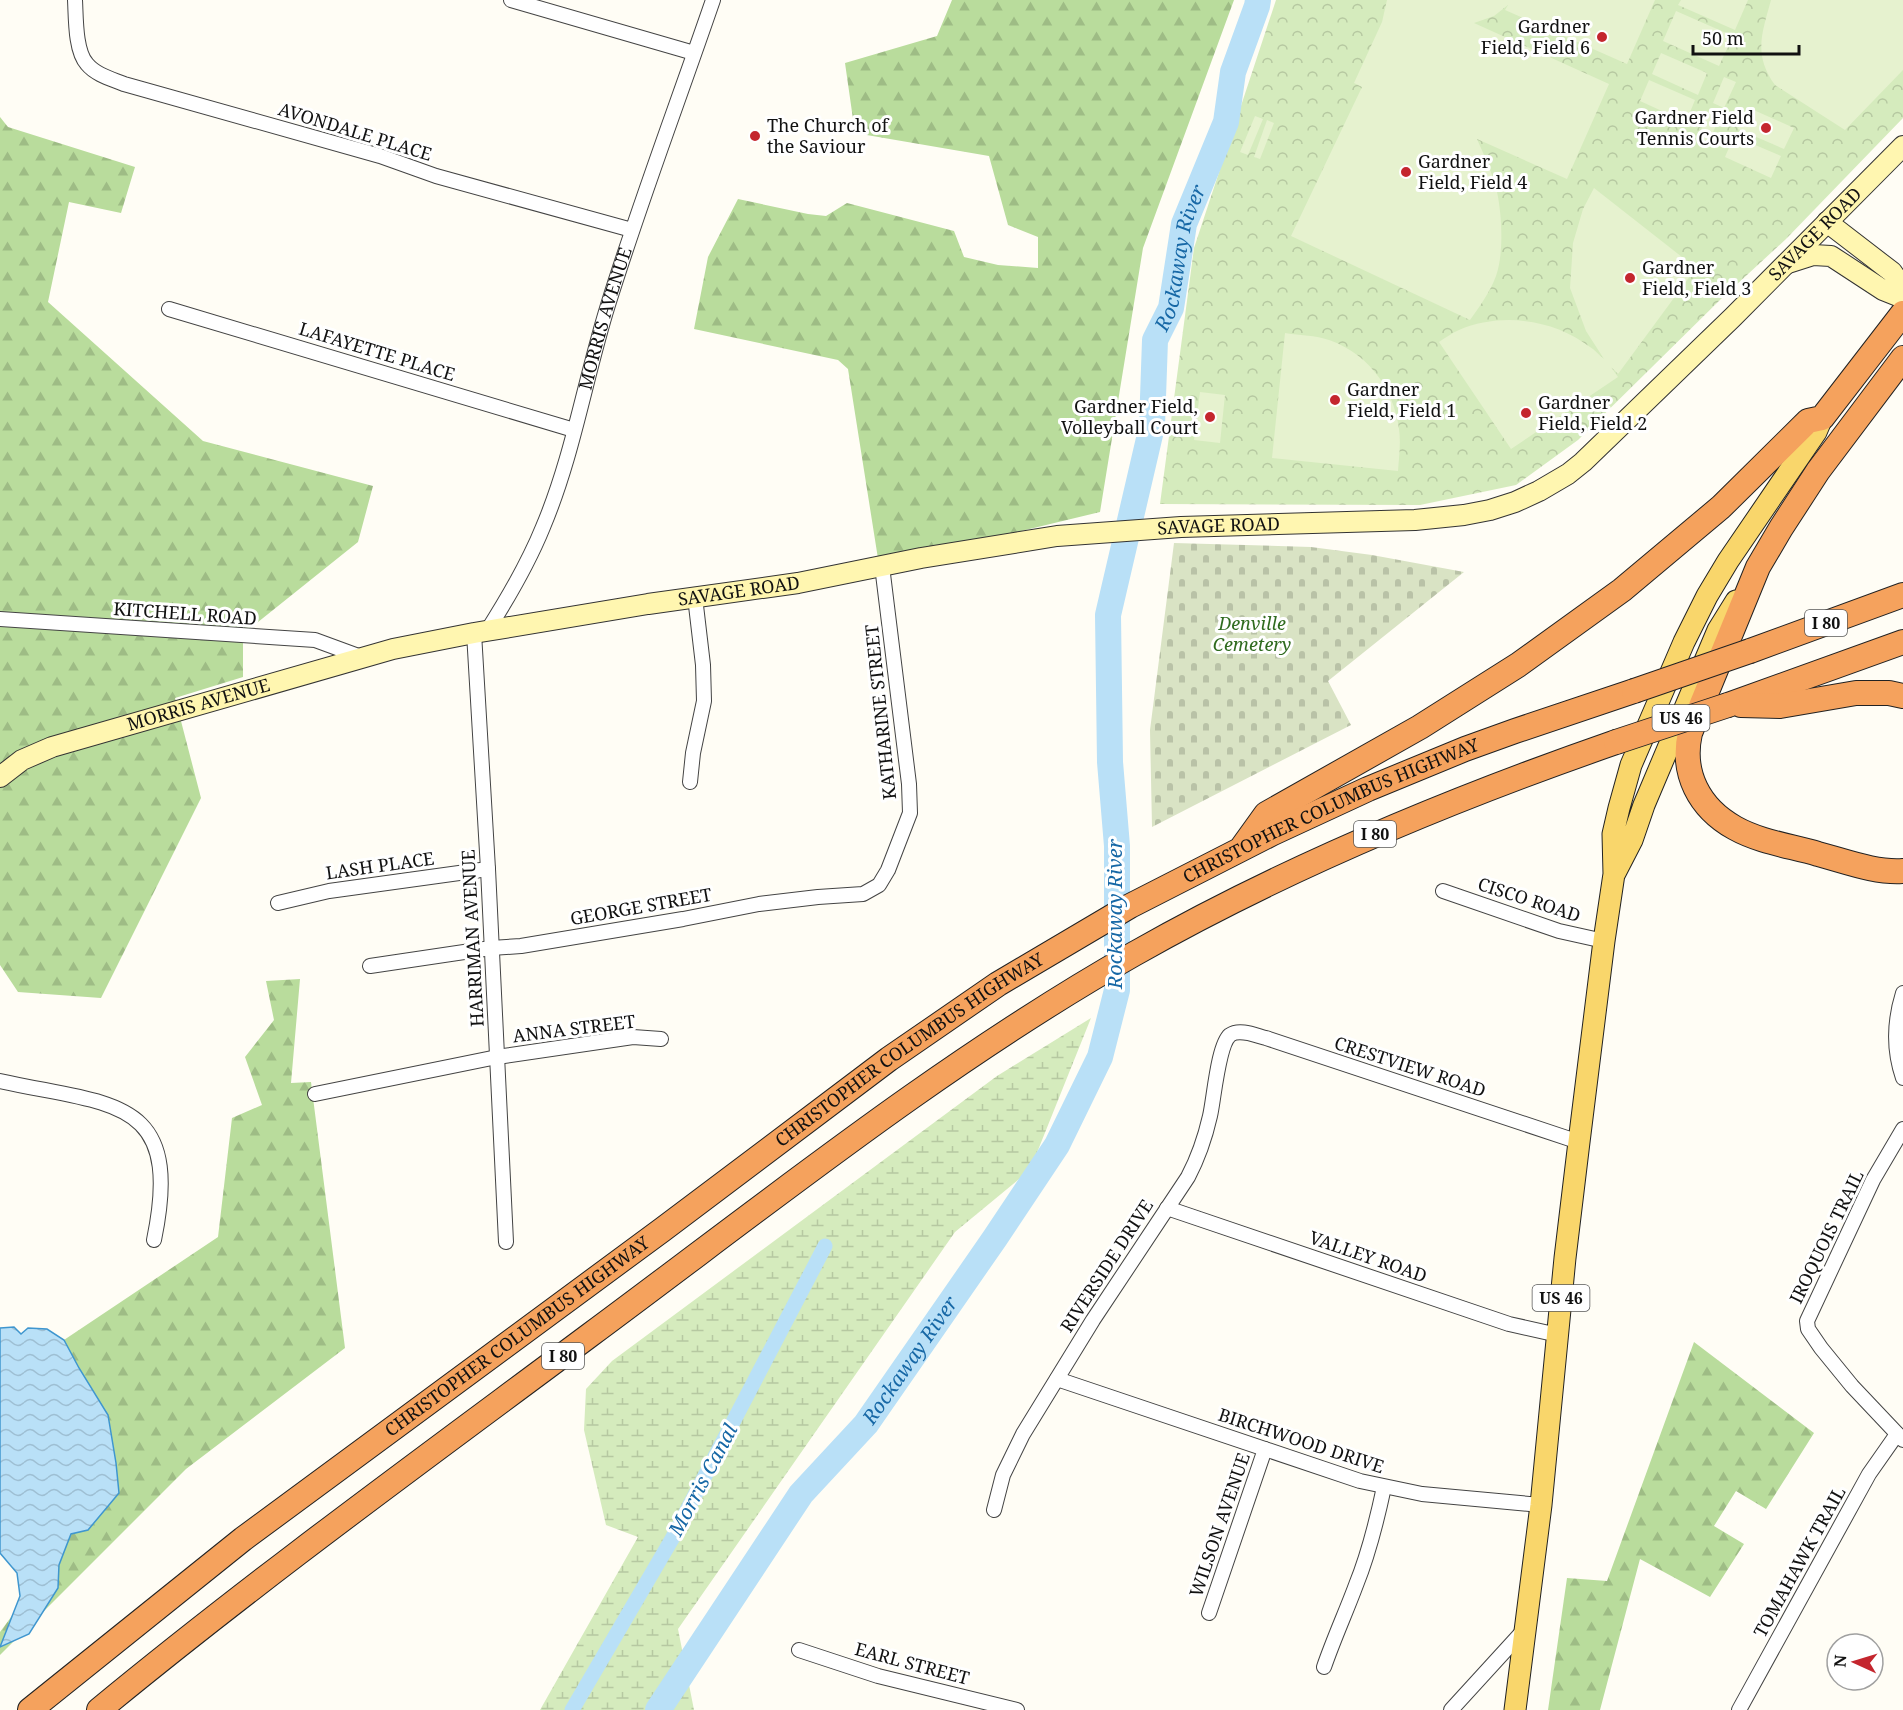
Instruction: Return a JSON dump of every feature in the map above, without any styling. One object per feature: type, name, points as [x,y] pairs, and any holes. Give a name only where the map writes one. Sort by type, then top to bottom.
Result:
[{"type":"highway","name":"US 46","points":[[1822,418],[1903,313]]},
{"type":"highway","name":"US 46","points":[[1758,567],[1818,471],[1903,358]]},
{"type":"highway","points":[[1241,848],[1266,814],[1420,727],[1518,665],[1622,590],[1721,507],[1808,421],[1822,418]]},
{"type":"highway","points":[[1758,567],[1690,733],[1687,760],[1694,786],[1701,798],[1725,821],[1736,829],[1755,837],[1871,868],[1903,871]]},
{"type":"highway","name":"CHRISTOPHER COLUMBUS HIGHWAY","points":[[30,1710],[243,1539],[889,1059],[980,996],[1063,944],[1166,886],[1368,789],[1515,731],[1750,651],[1903,595]]},
{"type":"highway","name":"I 80","points":[[99,1710],[412,1467],[864,1132],[994,1040],[1144,948],[1213,911],[1337,851],[1443,805],[1903,642]]},
{"type":"highway","points":[[1729,705],[1779,706],[1856,693],[1889,693],[1903,696]]},
{"type":"main road","name":"US 46","points":[[1515,1710],[1541,1505],[1579,1142],[1614,873],[1613,834],[1631,765],[1684,642],[1728,561],[1816,432],[1822,418]]},
{"type":"main road","name":"US 46","points":[[1614,873],[1632,840],[1644,805],[1718,630],[1758,567]]},
{"type":"street","name":"AVONDALE PLACE","points":[[75,0],[80,50],[86,64],[99,74],[124,84],[380,156],[436,176],[632,230]]},
{"type":"street","points":[[511,0],[694,53]]},
{"type":"street","name":"MORRIS AVENUE","points":[[480,632],[513,588],[543,528],[562,473],[602,325],[632,230],[713,0]]},
{"type":"street","name":"SAVAGE ROAD","points":[[403,647],[695,597],[798,583],[1057,536],[1180,527],[1415,520],[1464,515],[1515,502],[1568,474],[1583,462],[1903,146]]},
{"type":"street","points":[[1827,222],[1827,238],[1831,255]]},
{"type":"street","points":[[1827,222],[1892,272],[1903,288]]},
{"type":"street","points":[[1786,264],[1813,255],[1831,255],[1883,290],[1903,298]]},
{"type":"street","name":"LAFAYETTE PLACE","points":[[169,309],[574,430]]},
{"type":"street","name":"KATHARINE STREET","points":[[882,566],[909,784],[910,813],[896,851]]},
{"type":"street","points":[[690,782],[693,753],[704,701],[703,665],[695,597]]},
{"type":"street","name":"KITCHELL ROAD","points":[[0,620],[315,640],[364,658]]},
{"type":"street","name":"HARRIMAN AVENUE","points":[[480,632],[488,868],[506,1242]]},
{"type":"street","name":"MORRIS AVENUE","points":[[0,777],[22,760],[52,747],[403,647]]},
{"type":"street","points":[[0,770],[22,760]]},
{"type":"street","name":"GEORGE STREET","points":[[370,966],[492,948],[521,946],[759,904],[863,894],[879,885],[896,851]]},
{"type":"street","name":"LASH PLACE","points":[[278,903],[329,891],[488,868]]},
{"type":"street","name":"CISCO ROAD","points":[[1443,891],[1559,931],[1604,941]]},
{"type":"street","points":[[1903,993],[1897,1013],[1895,1033],[1896,1053],[1903,1078]]},
{"type":"street","name":"CRESTVIEW ROAD","points":[[1230,1035],[1239,1032],[1266,1038],[1579,1142]]},
{"type":"street","name":"RIVERSIDE DRIVE","points":[[994,1510],[1004,1475],[1023,1434],[1093,1320],[1188,1177],[1199,1155],[1210,1115],[1223,1046],[1230,1035]]},
{"type":"street","name":"ANNA STREET","points":[[315,1094],[497,1056],[633,1037],[661,1039]]},
{"type":"street","points":[[0,1082],[102,1102],[120,1109],[142,1125],[156,1146],[161,1173],[160,1211],[154,1240]]},
{"type":"street","name":"IROQUOIS TRAIL","points":[[1900,1437],[1852,1386],[1821,1348],[1808,1329],[1807,1321],[1873,1180],[1903,1129]]},
{"type":"street","name":"VALLEY ROAD","points":[[1167,1208],[1509,1324],[1558,1335]]},
{"type":"street","name":"BIRCHWOOD DRIVE","points":[[1057,1379],[1360,1481],[1422,1494],[1541,1505]]},
{"type":"street","name":"TOMAHAWK TRAIL","points":[[1740,1710],[1869,1474],[1900,1437]]},
{"type":"street","name":"WILSON AVENUE","points":[[1209,1613],[1265,1449]]},
{"type":"street","points":[[1324,1666],[1335,1633],[1357,1584],[1374,1531],[1384,1487]]},
{"type":"street","points":[[1451,1710],[1526,1627]]},
{"type":"street","name":"EARL STREET","points":[[799,1650],[878,1676],[1017,1710]]},
{"type":"green space","points":[[952,0],[1234,0],[1143,248],[1100,512],[879,565],[848,369],[838,360],[694,329],[708,257],[738,199],[826,216],[847,203],[954,231],[964,257],[998,265],[1038,268],[1038,237],[1008,225],[989,156],[855,133],[845,63],[937,36]]},
{"type":"green space","points":[[1276,0],[1903,0],[1903,118],[1786,239],[1722,298],[1578,440],[1516,485],[1420,505],[1160,504],[1194,248]]},
{"type":"green space","points":[[1387,0],[1655,0],[1627,64],[1505,10],[1508,5],[1494,16],[1474,23],[1609,84],[1567,179],[1477,139],[1497,192],[1501,246],[1499,267],[1494,282],[1470,320],[1291,236],[1362,87],[1354,83],[1382,22]]},
{"type":"green space","points":[[1681,0],[1748,0],[1735,30],[1678,5]]},
{"type":"green space","points":[[1771,0],[1903,0],[1903,70],[1845,130],[1775,85],[1768,74],[1761,44]]},
{"type":"green space","points":[[1676,11],[1733,36],[1719,66],[1663,41]]},
{"type":"green space","name":"Gardner Field Tennis Courts","points":[[1661,53],[1707,73],[1698,95],[1652,74]]},
{"type":"green space","points":[[1724,77],[1736,82],[1724,108],[1713,103]]},
{"type":"green space","name":"Gardner Field Tennis Courts","points":[[1649,80],[1695,100],[1686,122],[1640,101]]},
{"type":"green space","name":"Gardner Field Tennis Courts","points":[[1747,107],[1794,128],[1784,149],[1738,129]]},
{"type":"green space","points":[[1709,111],[1720,116],[1709,142],[1698,137]]},
{"type":"green space","points":[[1255,116],[1263,119],[1248,155],[1240,152]]},
{"type":"green space","points":[[0,117],[8,127],[135,167],[121,213],[69,202],[48,302],[203,441],[373,486],[358,542],[243,634],[243,677],[175,698],[201,798],[101,998],[18,992],[0,965]]},
{"type":"green space","points":[[1267,120],[1274,123],[1260,159],[1254,157]]},
{"type":"green space","name":"Gardner Field Tennis Courts","points":[[1734,136],[1781,156],[1771,178],[1725,157]]},
{"type":"green space","points":[[1594,188],[1696,268],[1618,374],[1611,367],[1618,377],[1511,449],[1439,342],[1456,331],[1475,324],[1509,320],[1527,321],[1576,337],[1604,359],[1586,331],[1570,288],[1573,243],[1583,209]]},
{"type":"green space","name":"Gardner Field, Field 1","points":[[1285,333],[1317,337],[1337,343],[1351,351],[1375,372],[1384,385],[1396,413],[1400,440],[1398,471],[1272,458]]},
{"type":"green space","name":"Gardner Field, Volleyball Court","points":[[1200,392],[1225,395],[1220,443],[1194,440]]},
{"type":"green space","name":"Denville Cemetery","points":[[1174,543],[1311,547],[1372,555],[1464,572],[1328,681],[1351,725],[1152,827],[1150,730]]},
{"type":"green space","points":[[300,979],[291,1083],[311,1082],[345,1348],[186,1469],[0,1655],[0,1632],[31,1590],[43,1354],[218,1237],[232,1118],[262,1105],[245,1057],[274,1020],[266,981]]},
{"type":"green space","points":[[1091,1018],[1030,1170],[955,1232],[678,1629],[694,1710],[540,1710],[638,1537],[606,1525],[584,1430],[586,1389],[612,1361],[997,1076]]},
{"type":"green space","points":[[1694,1342],[1814,1433],[1766,1509],[1736,1491],[1714,1526],[1744,1544],[1710,1597],[1640,1559],[1600,1710],[1548,1710],[1567,1578],[1607,1581]]},
{"type":"water","points":[[14,1327],[21,1334],[28,1328],[47,1329],[64,1340],[108,1415],[119,1493],[88,1530],[71,1534],[59,1565],[58,1588],[29,1634],[0,1647],[20,1596],[17,1573],[0,1553],[0,1328]]},
{"type":"waterway","name":"Rockaway River","points":[[658,1710],[801,1494],[866,1424],[995,1238],[1057,1145],[1100,1057],[1117,990],[1117,846],[1110,762],[1108,615],[1152,426],[1155,340],[1171,308],[1184,224],[1226,122],[1233,72],[1258,0]]},
{"type":"waterway","name":"Morris Canal","points":[[572,1710],[672,1539],[825,1246]]},
{"type":"place","name":"Gardner Field, Field 6","points":[[1602,37]]},
{"type":"place","name":"Gardner Field Tennis Courts","points":[[1766,128]]},
{"type":"place","name":"The Church of the Saviour","points":[[755,136]]},
{"type":"place","name":"Gardner Field, Field 4","points":[[1406,172]]},
{"type":"place","name":"Gardner Field, Field 3","points":[[1630,278]]},
{"type":"place","name":"Gardner Field, Field 1","points":[[1335,400]]},
{"type":"place","name":"Gardner Field, Field 2","points":[[1526,413]]},
{"type":"place","name":"Gardner Field, Volleyball Court","points":[[1210,417]]}]
